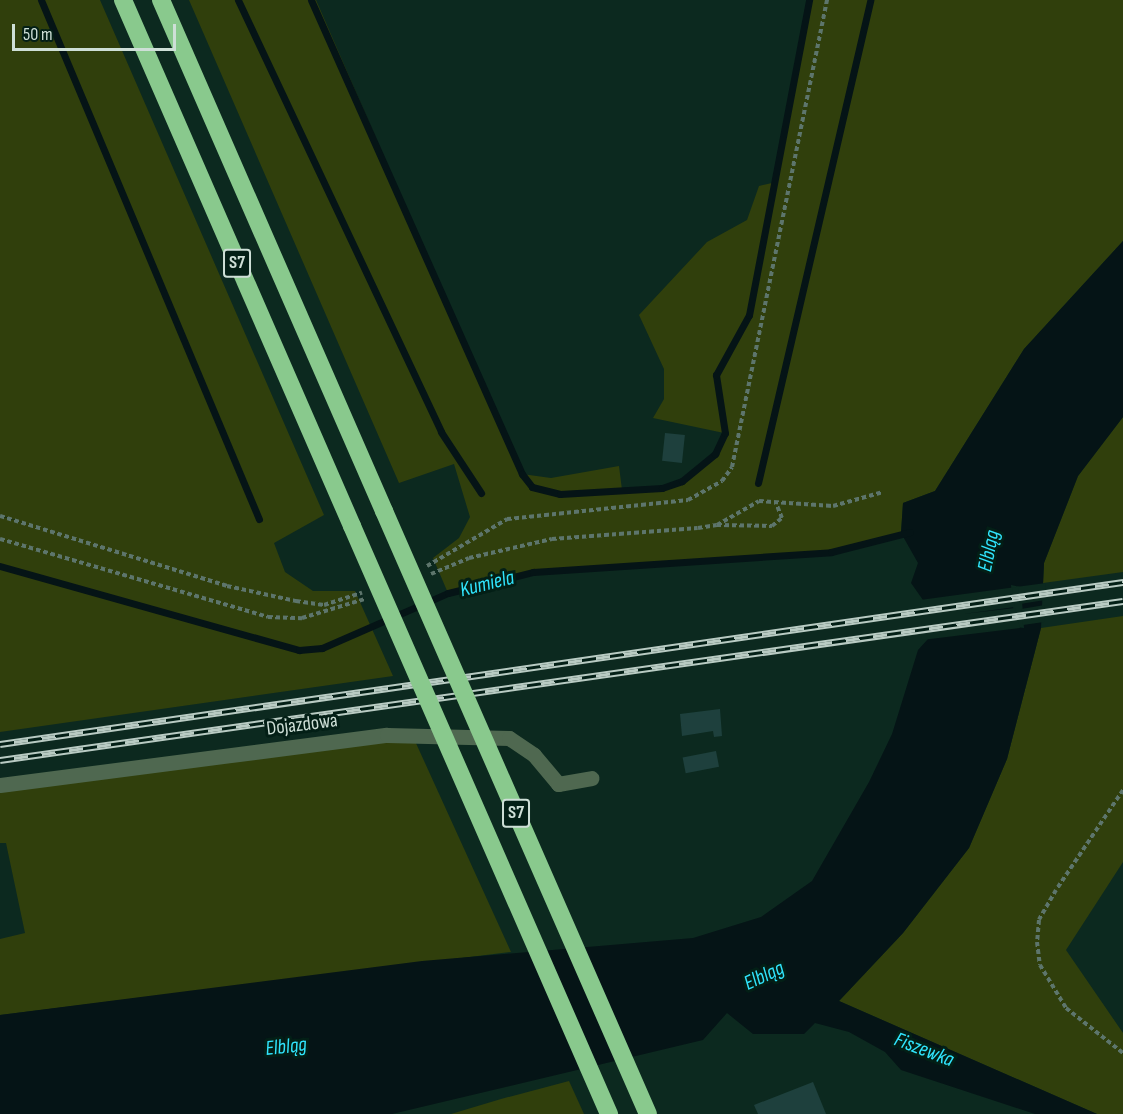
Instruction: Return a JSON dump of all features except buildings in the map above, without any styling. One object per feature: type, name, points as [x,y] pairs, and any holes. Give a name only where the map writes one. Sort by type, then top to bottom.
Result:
[{"type":"highway","name":"S7","points":[[123,0],[609,1114]]},
{"type":"highway","name":"S7","points":[[161,0],[648,1114]]},
{"type":"lane","name":"Dojazdowa","points":[[0,785],[387,735],[509,738],[534,755],[558,784],[591,778]]},
{"type":"path","points":[[423,568],[507,519],[681,502],[712,489],[732,467],[827,0]]},
{"type":"path","points":[[717,525],[759,501],[773,500],[833,506],[883,492]]},
{"type":"path","points":[[424,577],[469,558],[552,538],[717,525],[778,524],[783,512],[773,500]]},
{"type":"path","points":[[0,516],[227,586],[309,603],[324,604],[368,590]]},
{"type":"path","points":[[0,538],[268,617],[302,618],[370,597]]},
{"type":"path","points":[[1123,790],[1056,890],[1039,920],[1037,942],[1040,965],[1066,1008],[1123,1053]]},
{"type":"green space","points":[[0,0],[100,0],[324,515],[274,543],[285,572],[313,591],[355,591],[393,676],[0,732],[0,516],[31,525],[0,515]]},
{"type":"green space","points":[[189,0],[316,0],[522,474],[551,478],[619,466],[622,490],[662,488],[682,481],[715,454],[724,433],[653,418],[664,399],[664,369],[639,315],[707,242],[747,220],[759,186],[772,183],[809,0],[1123,0],[1123,241],[1024,349],[935,491],[903,503],[901,533],[831,552],[533,572],[448,593],[433,558],[459,538],[470,517],[454,464],[399,483]]},
{"type":"green space","points":[[1123,417],[1123,572],[1043,583],[1044,563],[1078,476]]},
{"type":"green space","points":[[1123,616],[1123,862],[1066,950],[1123,1033],[1123,1114],[1097,1114],[839,1001],[903,933],[969,848],[1007,759],[1041,628]]},
{"type":"green space","points":[[415,741],[511,952],[0,1015],[0,939],[25,933],[6,843],[0,843],[0,790],[367,742]]},
{"type":"green space","points":[[569,1081],[584,1114],[451,1114],[501,1099]]},
{"type":"water","points":[[1123,241],[1123,417],[1078,476],[1044,563],[1041,628],[1007,759],[969,848],[903,933],[839,1001],[1097,1114],[1035,1114],[901,1070],[885,1052],[849,1032],[815,1023],[804,1034],[753,1034],[727,1013],[703,1040],[392,1114],[0,1114],[0,1015],[422,961],[693,938],[761,917],[812,881],[869,782],[892,734],[918,650],[928,639],[923,600],[911,583],[918,563],[901,533],[903,503],[935,491],[1024,349]],"holes":[[[1011,585],[1021,587],[1024,628],[1015,627]]]},
{"type":"pier","points":[[1046,583],[1045,600],[1020,604],[1018,588],[1012,588],[1015,607],[963,614],[1015,608],[1020,628],[922,640],[920,600]]},
{"type":"pier","points":[[1045,605],[1044,622],[1023,625],[1021,609]]},
{"type":"waterway","points":[[41,0],[259,519]]},
{"type":"waterway","points":[[238,0],[441,432],[481,493]]},
{"type":"waterway","points":[[311,0],[522,474],[532,487],[560,494],[662,488],[682,481],[715,454],[725,433],[716,375],[749,315],[809,0]]},
{"type":"waterway","points":[[758,483],[870,0]]},
{"type":"waterway","name":"Kumiela","points":[[0,566],[299,650],[322,648],[448,593],[533,572],[831,552],[910,532]]},
{"type":"railway","points":[[0,744],[1123,582]]},
{"type":"railway","points":[[0,760],[1123,601]]},
{"type":"water label","name":"Elbląg","points":[[989,551]]},
{"type":"water label","name":"Elbląg","points":[[764,976]]},
{"type":"water label","name":"Elbląg","points":[[286,1047]]},
{"type":"water label","name":"Fiszewka","points":[[924,1050]]}]
